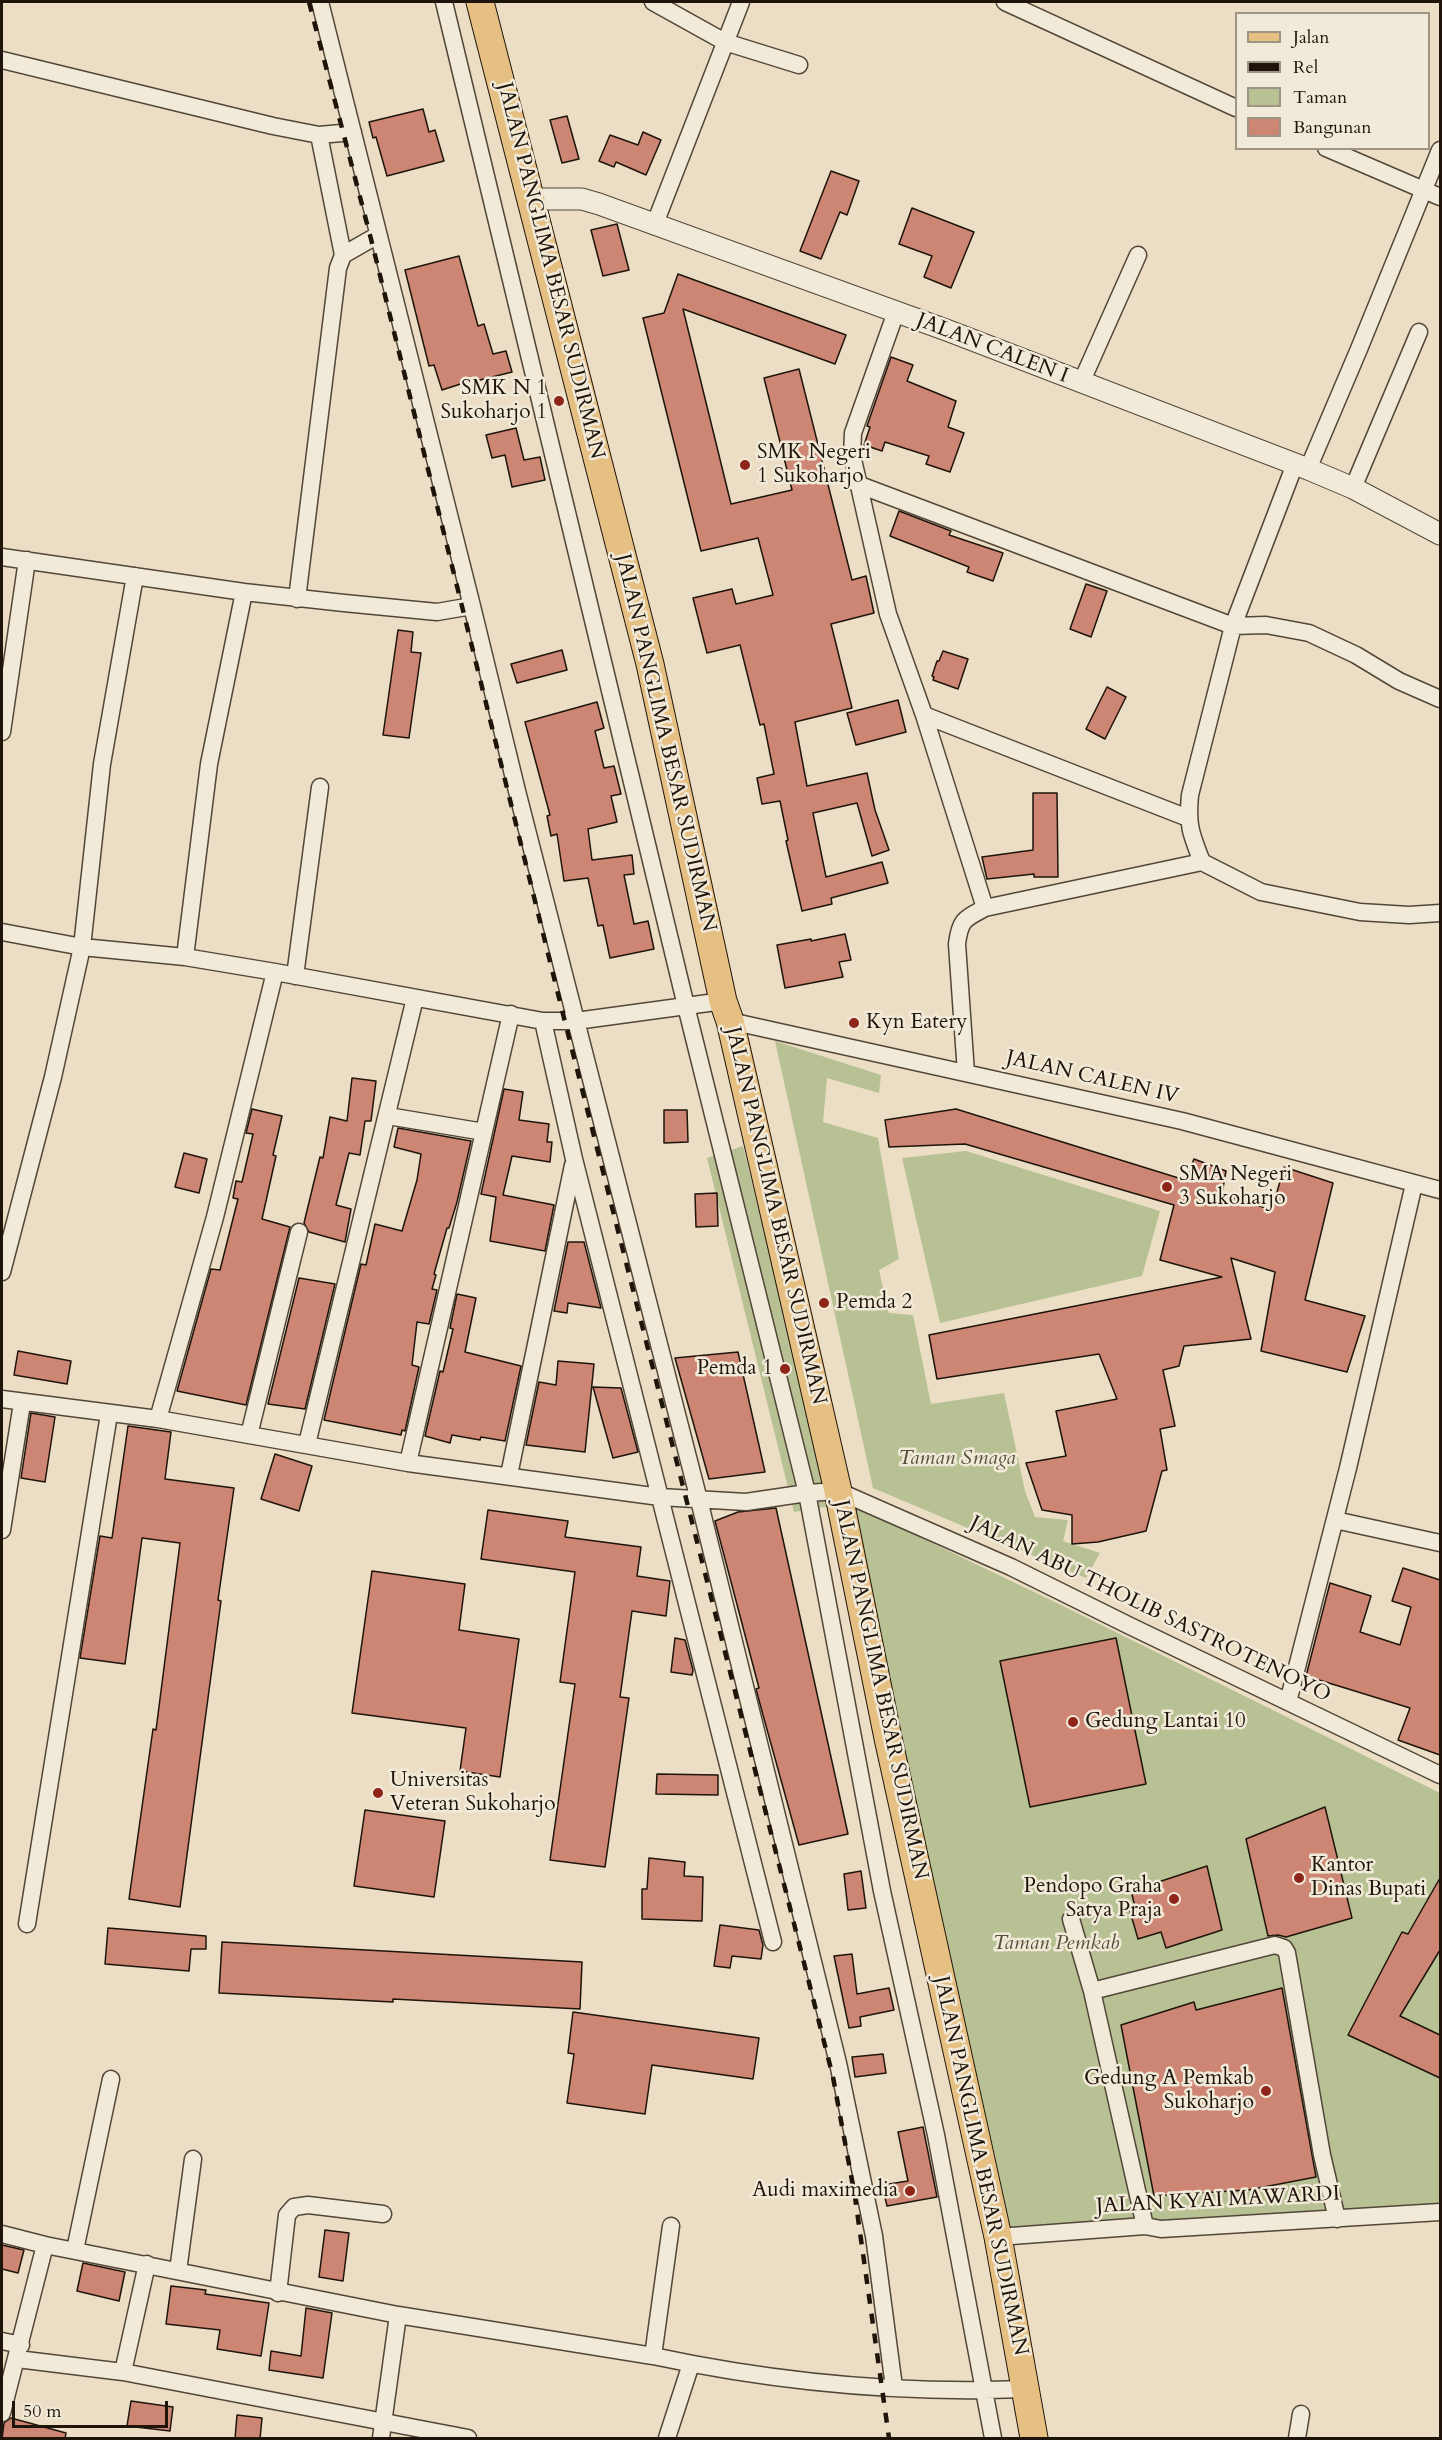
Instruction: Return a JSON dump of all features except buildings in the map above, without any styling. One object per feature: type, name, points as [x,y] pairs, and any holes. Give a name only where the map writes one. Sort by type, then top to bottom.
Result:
[{"type":"main road","name":"JALAN PANGLIMA BESAR SUDIRMAN","points":[[480,2],[650,664],[727,1011],[838,1491],[888,1737],[998,2237],[1034,2439]]},
{"type":"street","points":[[320,2],[517,792],[699,1500],[838,2063],[874,2236],[894,2387]]},
{"type":"street","points":[[444,2],[686,1006],[807,1493],[882,1891],[936,2135],[993,2439]]},
{"type":"street","points":[[653,2],[725,42],[799,65]]},
{"type":"street","points":[[654,225],[741,2]]},
{"type":"street","points":[[1005,2],[1235,108]]},
{"type":"street","points":[[2,60],[273,126],[319,135],[353,132]]},
{"type":"street","points":[[297,598],[338,268],[343,255],[319,135]]},
{"type":"street","points":[[1331,150],[1440,197]]},
{"type":"street","points":[[1202,862],[1190,831],[1188,818],[1190,795],[1233,626],[1301,466],[1359,349],[1440,150]]},
{"type":"street","name":"JALAN CALEN I","points":[[532,199],[582,199],[896,312],[1301,466],[1353,488],[1440,534]]},
{"type":"street","points":[[343,255],[378,235]]},
{"type":"street","points":[[1081,383],[1138,255]]},
{"type":"street","points":[[896,312],[854,433],[852,455],[888,614],[924,715],[985,908]]},
{"type":"street","points":[[1353,488],[1419,332]]},
{"type":"street","points":[[857,484],[1233,626],[1266,625],[1309,633],[1356,655],[1399,681],[1440,699]]},
{"type":"street","points":[[2,557],[244,592],[417,611],[437,612],[472,606]]},
{"type":"street","points":[[2,732],[27,560]]},
{"type":"street","points":[[2,1272],[53,1077],[82,947],[102,764],[135,576]]},
{"type":"street","points":[[185,957],[209,764],[244,592]]},
{"type":"street","points":[[924,715],[1188,818]]},
{"type":"street","points":[[295,976],[320,787]]},
{"type":"street","points":[[966,1073],[957,944],[959,930],[964,919],[985,908],[1202,862],[1261,892],[1360,912],[1409,915],[1440,913]]},
{"type":"street","points":[[2,932],[82,947],[185,957],[543,1021],[576,1021],[686,1006],[727,1011]]},
{"type":"street","points":[[158,1419],[215,1216],[275,972]]},
{"type":"street","points":[[307,1444],[415,998]]},
{"type":"street","name":"JALAN CALEN IV","points":[[727,1011],[966,1073],[1182,1121],[1440,1190]]},
{"type":"street","points":[[408,1463],[511,1014]]},
{"type":"street","points":[[543,1021],[574,1159],[773,1942]]},
{"type":"street","points":[[388,1116],[484,1132]]},
{"type":"street","points":[[509,1475],[574,1159]]},
{"type":"street","points":[[1288,1702],[1335,1520],[1414,1184]]},
{"type":"street","points":[[249,1436],[299,1232]]},
{"type":"street","points":[[2,1399],[158,1419],[408,1463],[660,1497],[746,1502],[838,1491]]},
{"type":"street","points":[[2,1530],[22,1403]]},
{"type":"street","points":[[27,1924],[109,1414]]},
{"type":"street","name":"JALAN ABU THOLIB SASTROTENOYO","points":[[838,1491],[1011,1567],[1440,1775]]},
{"type":"street","points":[[1335,1520],[1440,1543]]},
{"type":"street","points":[[1071,1919],[1092,1991],[1145,2226]]},
{"type":"street","points":[[1092,1991],[1275,1945],[1284,1948],[1287,1953],[1322,2155],[1337,2218]]},
{"type":"street","points":[[75,2250],[111,2079]]},
{"type":"street","points":[[178,2271],[193,2159]]},
{"type":"street","points":[[278,2293],[287,2215],[294,2207],[308,2205],[383,2214]]},
{"type":"street","name":"JALAN KYAI MAWARDI","points":[[998,2237],[1145,2226],[1161,2229],[1440,2212]]},
{"type":"street","points":[[653,2356],[671,2226]]},
{"type":"street","points":[[2,2234],[45,2246],[147,2264],[278,2293],[692,2364],[842,2385],[985,2390],[1025,2389]]},
{"type":"street","points":[[2,2413],[45,2246]]},
{"type":"street","points":[[123,2372],[147,2264]]},
{"type":"street","points":[[382,2430],[398,2315]]},
{"type":"street","points":[[2,2341],[19,2352],[123,2372],[382,2430],[468,2439]]},
{"type":"street","points":[[666,2439],[692,2364]]},
{"type":"street","points":[[1297,2439],[1301,2414]]},
{"type":"green space","name":"Taman Smaga","points":[[775,1041],[881,1075],[879,1093],[827,1078],[823,1122],[878,1138],[899,1259],[879,1270],[889,1313],[913,1315],[931,1404],[1004,1393],[1025,1491],[1035,1517],[1068,1520],[1063,1541],[1100,1553],[1086,1578],[873,1488]]},
{"type":"green space","points":[[743,1146],[831,1506],[794,1512],[707,1158]]},
{"type":"green space","points":[[966,1151],[1160,1211],[1142,1276],[940,1323],[902,1158]]},
{"type":"green space","name":"Taman Pemkab","points":[[855,1506],[1061,1605],[1440,1793],[1440,2205],[1004,2229]]},
{"type":"railway","points":[[309,2],[371,239],[565,1022],[833,2077],[855,2197],[889,2438]]},
{"type":"place","name":"SMK N 1 Sukoharjo 1","points":[[559,401]]},
{"type":"place","name":"SMK Negeri 1 Sukoharjo","points":[[745,465]]},
{"type":"place","name":"Kyn Eatery","points":[[854,1023]]},
{"type":"place","name":"SMA Negeri 3 Sukoharjo","points":[[1167,1187]]},
{"type":"place","name":"Pemda 2","points":[[824,1303]]},
{"type":"place","name":"Pemda 1","points":[[785,1369]]},
{"type":"place","name":"Gedung Lantai 10","points":[[1073,1722]]},
{"type":"place","name":"Universitas Veteran Sukoharjo","points":[[378,1793]]},
{"type":"place","name":"Kantor Dinas Bupati","points":[[1299,1878]]},
{"type":"place","name":"Pendopo Graha Satya Praja","points":[[1174,1899]]},
{"type":"place","name":"Gedung A Pemkab Sukoharjo","points":[[1266,2091]]},
{"type":"place","name":"Audi maximedia","points":[[910,2191]]}]
